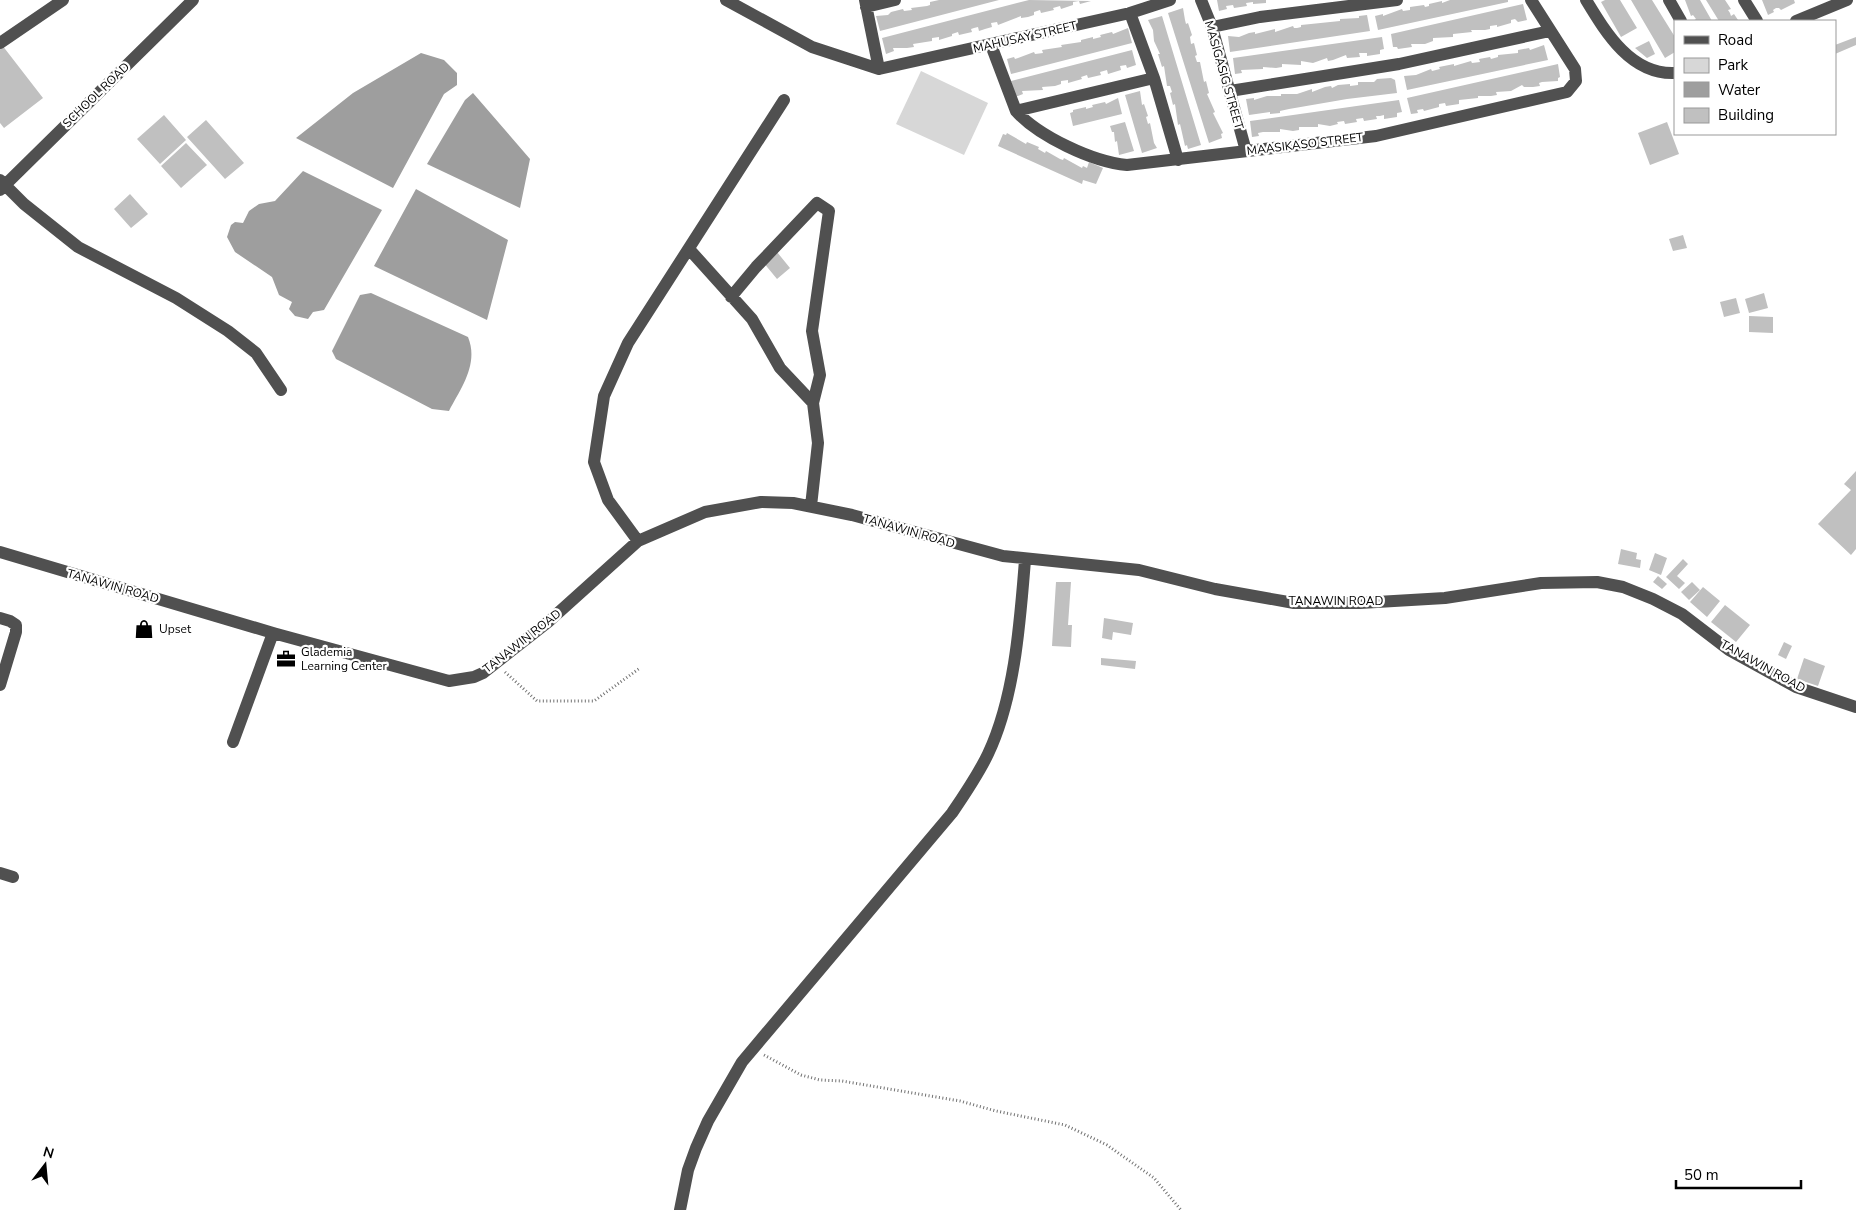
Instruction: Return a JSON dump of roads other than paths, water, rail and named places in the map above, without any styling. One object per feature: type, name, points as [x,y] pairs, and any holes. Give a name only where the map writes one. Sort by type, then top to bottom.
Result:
[{"type":"street","points":[[0,43],[63,0]]},
{"type":"street","name":"SCHOOL ROAD","points":[[2,185],[193,0]]},
{"type":"street","points":[[726,0],[812,47],[879,69],[866,4],[895,0]]},
{"type":"street","name":"MAHUSAY STREET","points":[[879,69],[1130,13],[1170,0]]},
{"type":"street","name":"MASIGASIG STREET","points":[[1201,0],[1212,26],[1246,151]]},
{"type":"street","points":[[1212,26],[1260,17],[1397,0]]},
{"type":"street","name":"MAASIKASO STREET","points":[[991,45],[1016,111],[1023,120],[1050,137],[1108,162],[1127,165],[1376,136],[1567,92],[1573,87],[1577,76],[1575,69],[1531,0]]},
{"type":"street","points":[[1586,0],[1613,41],[1633,59],[1648,70],[1660,74],[1674,73]]},
{"type":"street","points":[[1668,0],[1680,20]]},
{"type":"street","points":[[1744,0],[1756,20]]},
{"type":"street","points":[[1798,20],[1847,0]]},
{"type":"street","points":[[1130,13],[1154,78],[1178,160]]},
{"type":"street","points":[[1230,91],[1399,64],[1550,31]]},
{"type":"street","points":[[1016,111],[1154,78]]},
{"type":"street","points":[[638,541],[608,500],[599,480],[594,462],[604,396],[628,344],[784,100]]},
{"type":"street","points":[[2,185],[78,247],[176,298],[228,331],[256,353],[280,390]]},
{"type":"street","points":[[731,297],[756,267],[817,203],[829,211],[812,331],[820,375],[813,403],[818,443],[812,506]]},
{"type":"street","points":[[689,250],[752,319],[780,368],[813,403]]},
{"type":"street","name":"TANAWIN ROAD","points":[[0,552],[273,633],[449,681],[474,677],[496,663],[548,622],[638,541],[705,512],[761,502],[812,506],[1003,556],[1025,560],[1139,570],[1214,589],[1294,603],[1360,603],[1445,598],[1541,583],[1597,582],[1622,587],[1653,599],[1682,614],[1729,650],[1796,687],[1856,707]]},
{"type":"street","points":[[680,1210],[688,1170],[708,1121],[737,1070],[754,1046],[952,813],[977,776],[998,725],[1014,662],[1025,560]]},
{"type":"street","points":[[0,618],[10,621],[16,626],[16,632],[0,685]]},
{"type":"street","points":[[233,742],[273,633]]},
{"type":"street","points":[[0,873],[13,877]]},
{"type":"water","points":[[421,53],[444,60],[457,73],[457,85],[444,94],[393,188],[296,138],[353,93]]},
{"type":"water","points":[[473,93],[530,159],[520,208],[427,164],[465,100]]},
{"type":"water","points":[[303,171],[382,210],[324,310],[313,312],[308,319],[295,316],[289,309],[292,302],[279,295],[272,277],[235,252],[227,237],[231,225],[235,222],[243,223],[249,211],[259,204],[275,201]]},
{"type":"water","points":[[416,189],[508,240],[487,320],[374,266]]},
{"type":"water","points":[[371,293],[468,337],[471,347],[470,366],[463,385],[449,411],[432,409],[336,359],[332,351],[360,295]]},
{"type":"place","name":"Upset","points":[[144,629]]},
{"type":"place","name":"Glademia Learning Center","points":[[286,659]]}]
